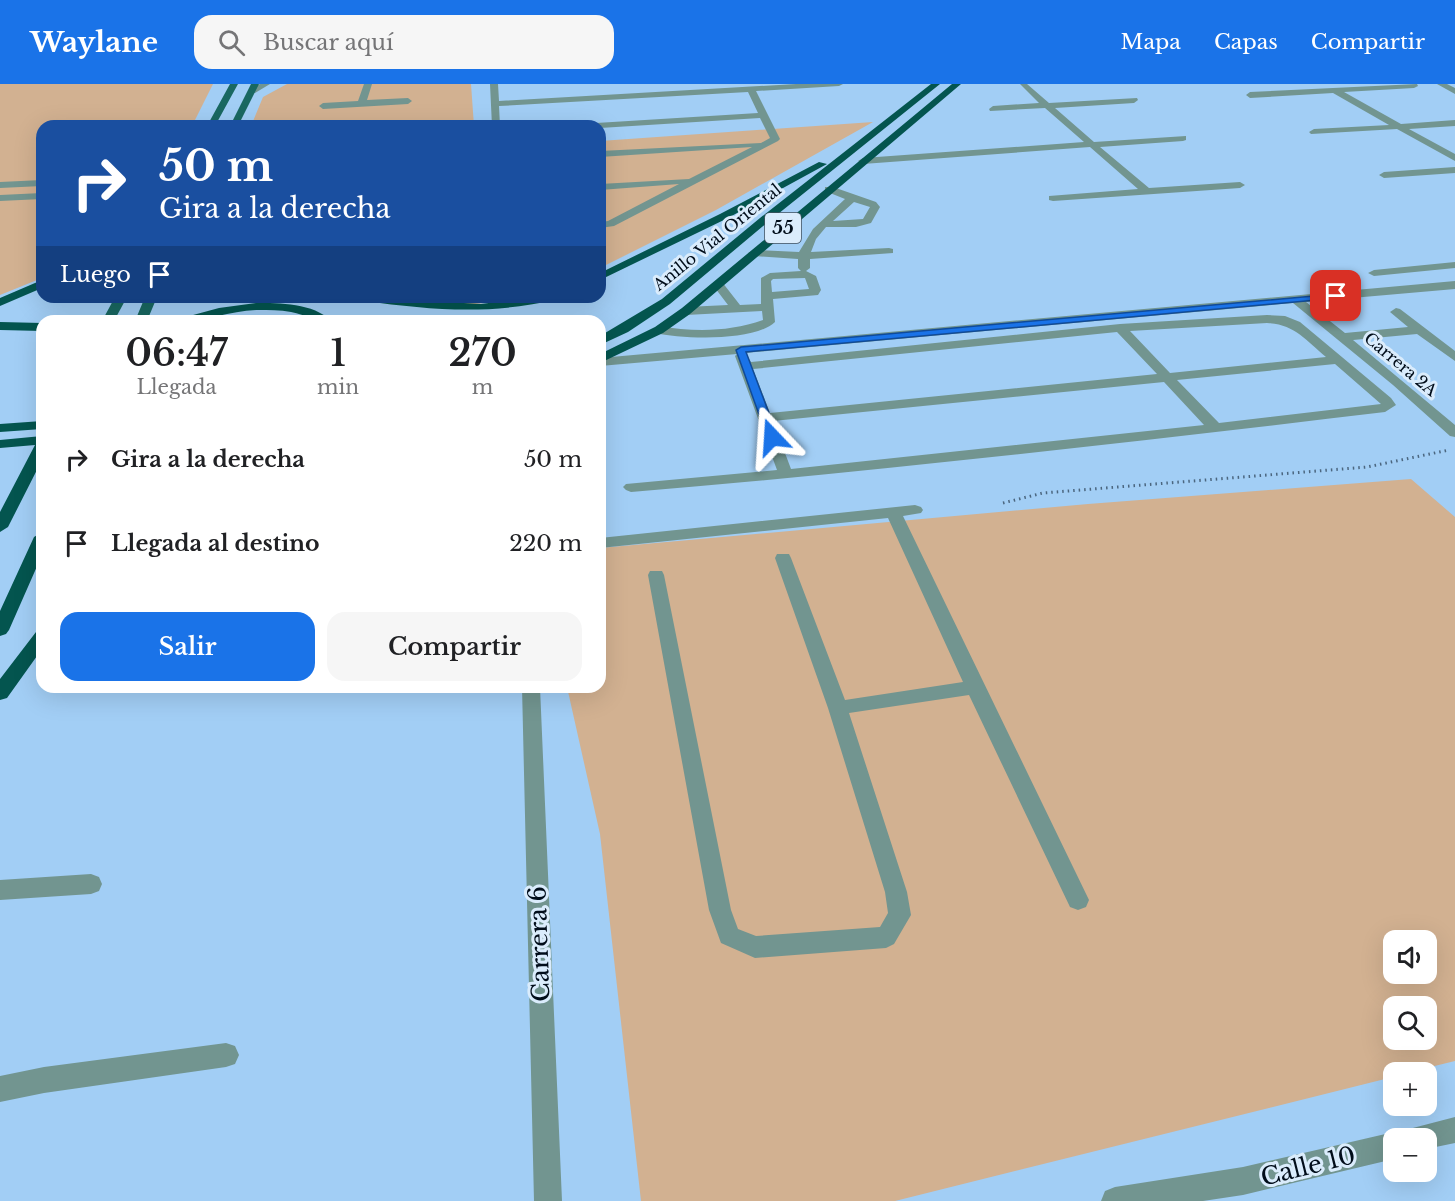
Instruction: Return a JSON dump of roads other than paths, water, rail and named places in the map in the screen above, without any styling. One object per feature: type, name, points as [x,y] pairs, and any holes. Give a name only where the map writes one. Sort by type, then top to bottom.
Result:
[{"type":"highway","name":"Anillo Vial Oriental","points":[[606,338],[652,313],[699,277],[763,221],[936,84]]},
{"type":"highway","name":"Anillo Vial Oriental","points":[[606,358],[656,332],[686,311],[957,84]]},
{"type":"highway","points":[[606,274],[724,216],[836,155],[856,148]]},
{"type":"highway","points":[[0,302],[36,287]]},
{"type":"highway","points":[[404,303],[436,308],[470,309],[524,303]]},
{"type":"highway","points":[[209,315],[228,310],[265,307],[310,315]]},
{"type":"highway","points":[[0,326],[36,327]]},
{"type":"highway","points":[[0,428],[36,425]]},
{"type":"highway","points":[[0,444],[36,441]]},
{"type":"highway","points":[[0,527],[36,458]]},
{"type":"highway","points":[[0,506],[21,486]]},
{"type":"highway","points":[[0,630],[36,550]]},
{"type":"highway","points":[[0,693],[36,645]]},
{"type":"main road","points":[[214,120],[234,84]]},
{"type":"main road","points":[[237,120],[253,87]]},
{"type":"street","points":[[253,87],[266,84]]},
{"type":"street","points":[[362,103],[368,84]]},
{"type":"street","points":[[494,84],[495,120]]},
{"type":"street","points":[[494,104],[839,84]]},
{"type":"street","points":[[1035,84],[1023,85],[1146,191]]},
{"type":"street","points":[[1322,84],[1455,158]]},
{"type":"street","points":[[1441,84],[1455,91]]},
{"type":"street","points":[[1250,95],[1414,86]]},
{"type":"street","points":[[606,224],[775,139],[751,90]]},
{"type":"street","points":[[993,109],[1134,100]]},
{"type":"street","points":[[323,106],[408,101]]},
{"type":"street","points":[[606,125],[762,115]]},
{"type":"street","points":[[1314,132],[1455,123]]},
{"type":"street","points":[[863,161],[1183,138]]},
{"type":"street","points":[[606,154],[768,143]]},
{"type":"street","points":[[880,147],[897,155],[916,158]]},
{"type":"street","points":[[1384,175],[1455,170]]},
{"type":"street","points":[[606,187],[693,181]]},
{"type":"street","points":[[0,185],[36,183]]},
{"type":"street","points":[[1053,198],[1240,185]]},
{"type":"street","points":[[824,224],[856,224],[867,220],[875,207],[829,189]]},
{"type":"street","points":[[0,198],[36,196]]},
{"type":"street","points":[[805,274],[805,246],[824,224],[852,198]]},
{"type":"street","points":[[754,253],[804,256],[889,251]]},
{"type":"street","points":[[1374,273],[1455,265]]},
{"type":"street","points":[[675,356],[658,343],[656,332],[688,336],[756,327],[769,322],[768,301],[765,280],[770,276],[805,274],[810,276],[814,292],[768,301],[736,308],[686,311]]},
{"type":"street","points":[[718,284],[736,308]]},
{"type":"street","points":[[606,361],[1455,285]]},
{"type":"street","name":"Carrera 2A","points":[[1296,300],[1398,382],[1455,433]]},
{"type":"street","points":[[1396,312],[1455,357]]},
{"type":"street","points":[[631,487],[786,475],[1215,428],[1385,408],[1389,405],[1386,400],[1296,325],[1285,320],[1267,319],[1120,328],[746,366]]},
{"type":"street","points":[[1120,328],[1215,428]]},
{"type":"street","points":[[1343,337],[1420,330]]},
{"type":"street","points":[[688,336],[696,354]]},
{"type":"street","points":[[741,350],[786,475]]},
{"type":"street","points":[[766,418],[1338,360]]},
{"type":"street","points":[[606,542],[915,510]]},
{"type":"street","points":[[894,513],[1078,900]]},
{"type":"street","points":[[656,575],[720,910],[729,936],[755,947],[886,937],[900,915],[896,892],[838,708],[783,558]]},
{"type":"street","points":[[838,708],[975,687]]},
{"type":"street","name":"Carrera 6","points":[[531,693],[548,1201]]},
{"type":"street","points":[[0,890],[91,884]]},
{"type":"street","points":[[0,1089],[44,1080],[226,1055]]},
{"type":"street","points":[[1437,1134],[1455,1130]]},
{"type":"street","name":"Calle 10","points":[[1115,1201],[1243,1182],[1383,1148]]}]
